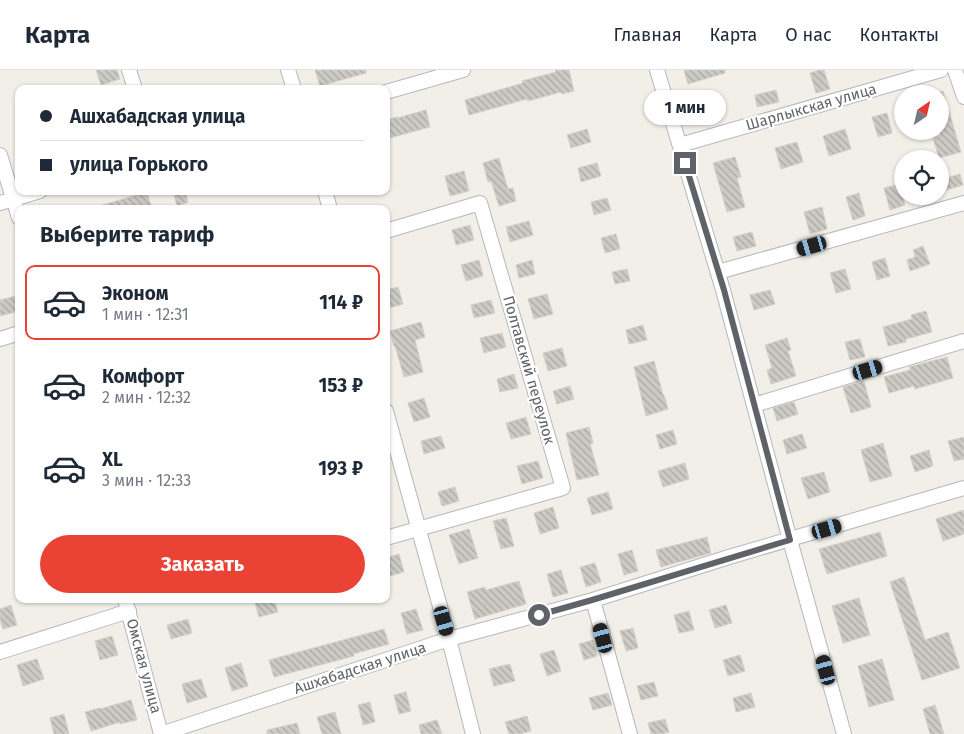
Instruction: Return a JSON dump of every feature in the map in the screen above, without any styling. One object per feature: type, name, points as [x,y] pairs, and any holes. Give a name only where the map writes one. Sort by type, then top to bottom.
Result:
[{"type":"street","points":[[129,70],[134,85]]},
{"type":"street","points":[[288,70],[293,85]]},
{"type":"street","points":[[390,91],[447,72],[463,70]]},
{"type":"street","points":[[657,70],[724,290],[790,540],[844,734]]},
{"type":"street","name":"Шарлыкская улица","points":[[680,145],[941,70]]},
{"type":"street","points":[[955,70],[964,97]]},
{"type":"street","points":[[0,155],[7,201],[15,212]]},
{"type":"street","points":[[7,201],[27,195]]},
{"type":"street","name":"Полтавский переулок","points":[[390,230],[480,203],[562,488],[418,529]]},
{"type":"street","points":[[718,272],[964,203]]},
{"type":"street","points":[[0,339],[15,334]]},
{"type":"street","points":[[754,405],[964,341]]},
{"type":"street","points":[[390,426],[449,639],[473,734]]},
{"type":"street","name":"Ашхабадская улица","points":[[161,734],[449,639],[592,600],[964,488]]},
{"type":"street","points":[[390,537],[418,529]]},
{"type":"street","points":[[592,600],[630,734]]},
{"type":"street","points":[[0,652],[127,605]]},
{"type":"street","name":"Омская улица","points":[[127,605],[161,734]]},
{"type":"building","points":[[96,70],[117,70],[120,79],[101,85]]},
{"type":"building","points":[[315,70],[366,70],[366,73],[320,85]]},
{"type":"building","points":[[555,70],[569,70],[574,91],[562,94],[561,92],[528,101],[527,99],[469,115],[465,100],[556,72]]},
{"type":"building","points":[[684,70],[725,70],[725,73],[688,84]]},
{"type":"building","points":[[824,70],[830,89],[816,93],[810,73]]},
{"type":"building","points":[[776,90],[779,102],[757,107],[755,95]]},
{"type":"building","points":[[711,107],[715,120],[698,125],[694,112]]},
{"type":"building","points":[[426,110],[430,127],[390,138],[390,119]]},
{"type":"building","points":[[949,111],[961,152],[949,155],[949,150],[937,150],[934,140],[949,140]]},
{"type":"building","points":[[887,113],[892,133],[878,137],[872,117]]},
{"type":"building","points":[[587,129],[591,142],[571,148],[567,135]]},
{"type":"building","points":[[845,129],[851,149],[829,156],[823,136]]},
{"type":"building","points":[[797,142],[803,162],[781,169],[775,148]]},
{"type":"building","points":[[735,157],[741,177],[737,178],[745,207],[727,212],[713,163]]},
{"type":"building","points":[[499,158],[508,189],[513,188],[516,201],[499,206],[491,181],[488,182],[483,163]]},
{"type":"building","points":[[597,163],[601,176],[581,182],[578,168]]},
{"type":"building","points":[[464,171],[469,191],[450,196],[445,176]]},
{"type":"building","points":[[960,174],[963,185],[949,189],[949,177]]},
{"type":"building","points":[[894,185],[894,205],[905,205],[890,210],[884,188]]},
{"type":"building","points":[[859,193],[865,216],[853,220],[846,197]]},
{"type":"building","points":[[137,195],[148,195],[151,205],[102,205]]},
{"type":"building","points":[[174,195],[186,195],[188,202],[177,205]]},
{"type":"building","points":[[607,198],[611,210],[594,215],[591,202]]},
{"type":"building","points":[[822,207],[827,229],[810,234],[804,212]]},
{"type":"building","points":[[529,221],[533,235],[510,242],[506,227]]},
{"type":"building","points":[[470,225],[474,240],[456,245],[452,230]]},
{"type":"building","points":[[752,232],[756,246],[737,251],[733,237]]},
{"type":"building","points":[[616,234],[620,249],[605,253],[601,238]]},
{"type":"building","points":[[923,246],[930,264],[910,271],[907,260],[915,257],[913,250]]},
{"type":"building","points":[[885,258],[890,276],[877,280],[872,262]]},
{"type":"building","points":[[479,260],[483,276],[466,281],[461,265]]},
{"type":"building","points":[[532,260],[535,274],[519,278],[516,265]]},
{"type":"building","points":[[627,269],[630,281],[615,284],[612,272]]},
{"type":"building","points":[[845,269],[851,289],[836,293],[830,273]]},
{"type":"building","points":[[398,287],[403,304],[390,308],[390,289]]},
{"type":"building","points":[[770,290],[775,304],[754,310],[750,295]]},
{"type":"building","points":[[547,294],[553,314],[534,319],[528,299]]},
{"type":"building","points":[[15,296],[15,312],[0,316],[0,300]]},
{"type":"building","points":[[491,300],[495,313],[474,318],[471,305]]},
{"type":"building","points":[[926,311],[932,332],[906,339],[906,342],[888,346],[883,327],[912,319],[911,315]]},
{"type":"building","points":[[421,322],[425,337],[415,340],[423,372],[404,377],[390,331]]},
{"type":"building","points":[[643,325],[647,340],[629,344],[626,330]]},
{"type":"building","points":[[502,333],[506,347],[484,353],[480,338]]},
{"type":"building","points":[[787,338],[791,350],[788,351],[796,376],[771,384],[767,370],[772,368],[765,345]]},
{"type":"building","points":[[860,339],[865,357],[850,360],[845,342]]},
{"type":"building","points":[[562,348],[567,366],[548,371],[543,353]]},
{"type":"building","points":[[947,357],[953,378],[915,389],[914,386],[889,393],[884,377],[910,370],[909,367]]},
{"type":"building","points":[[654,361],[668,409],[646,416],[634,367]]},
{"type":"building","points":[[514,374],[518,388],[500,392],[497,379]]},
{"type":"building","points":[[864,381],[871,407],[851,413],[843,387]]},
{"type":"building","points":[[570,386],[574,399],[557,404],[553,391]]},
{"type":"building","points":[[424,398],[430,417],[414,422],[408,403]]},
{"type":"building","points":[[794,402],[798,414],[777,421],[773,408]]},
{"type":"building","points":[[526,417],[531,434],[511,439],[506,423]]},
{"type":"building","points":[[589,427],[593,443],[590,444],[599,475],[577,480],[566,433]]},
{"type":"building","points":[[673,430],[677,444],[660,449],[656,435]]},
{"type":"building","points":[[802,434],[807,448],[787,454],[783,440]]},
{"type":"building","points":[[441,436],[445,448],[424,454],[421,441]]},
{"type":"building","points":[[964,437],[964,459],[954,461],[948,441]]},
{"type":"building","points":[[883,443],[892,476],[870,482],[861,450]]},
{"type":"building","points":[[929,450],[933,466],[915,472],[910,456]]},
{"type":"building","points":[[538,461],[543,478],[522,484],[517,466]]},
{"type":"building","points":[[685,463],[689,479],[663,487],[658,471]]},
{"type":"building","points":[[824,472],[830,492],[808,499],[801,478]]},
{"type":"building","points":[[455,487],[459,501],[442,506],[438,492]]},
{"type":"building","points":[[608,492],[613,509],[592,515],[587,498]]},
{"type":"building","points":[[553,507],[559,528],[540,534],[534,513]]},
{"type":"building","points":[[964,510],[964,534],[943,541],[936,519]]},
{"type":"building","points":[[506,518],[514,546],[501,549],[493,521]]},
{"type":"building","points":[[469,529],[478,558],[459,564],[449,535]]},
{"type":"building","points":[[880,532],[887,556],[827,574],[819,549]]},
{"type":"building","points":[[707,537],[711,553],[661,567],[656,550]]},
{"type":"building","points":[[632,550],[638,571],[624,575],[618,554]]},
{"type":"building","points":[[399,554],[404,572],[390,576],[390,557]]},
{"type":"building","points":[[595,563],[601,582],[586,587],[580,567]]},
{"type":"building","points":[[561,570],[568,593],[553,597],[547,574]]},
{"type":"building","points":[[904,577],[925,640],[948,632],[960,668],[922,680],[890,582]]},
{"type":"building","points":[[519,581],[526,604],[475,619],[467,592],[485,587],[486,590]]},
{"type":"building","points":[[859,598],[870,635],[843,643],[832,606]]},
{"type":"building","points":[[255,603],[275,603],[278,612],[259,617]]},
{"type":"building","points":[[11,605],[17,625],[3,629],[0,620],[0,609]]},
{"type":"building","points":[[726,605],[732,623],[715,628],[709,610]]},
{"type":"building","points":[[416,609],[423,630],[407,634],[401,613]]},
{"type":"building","points":[[689,611],[694,630],[679,633],[674,615]]},
{"type":"building","points":[[188,619],[192,633],[171,639],[167,625]]},
{"type":"building","points":[[633,628],[638,648],[626,651],[620,631]]},
{"type":"building","points":[[384,629],[389,644],[353,654],[354,656],[274,677],[269,660]]},
{"type":"building","points":[[112,636],[118,655],[100,660],[95,641]]},
{"type":"building","points":[[593,640],[597,656],[584,660],[579,644]]},
{"type":"building","points":[[554,650],[561,671],[547,676],[540,654]]},
{"type":"building","points":[[740,655],[745,671],[728,676],[723,660]]},
{"type":"building","points":[[37,659],[44,679],[23,686],[17,665]]},
{"type":"building","points":[[882,659],[894,700],[869,707],[858,666]]},
{"type":"building","points":[[241,663],[248,686],[232,691],[225,668]]},
{"type":"building","points":[[510,664],[515,681],[494,686],[489,669]]},
{"type":"building","points":[[201,679],[207,697],[187,703],[182,684]]},
{"type":"building","points":[[654,682],[658,696],[641,700],[637,686]]},
{"type":"building","points":[[406,692],[411,711],[399,714],[394,695]]},
{"type":"building","points":[[608,693],[612,705],[593,710],[589,698]]},
{"type":"building","points":[[751,693],[755,707],[736,712],[733,698]]},
{"type":"building","points":[[131,700],[137,720],[120,724],[120,722],[91,731],[85,712]]},
{"type":"building","points":[[370,702],[375,722],[363,725],[358,705]]},
{"type":"building","points":[[935,705],[944,734],[930,734],[923,709]]},
{"type":"building","points":[[335,712],[341,734],[322,734],[317,717]]},
{"type":"building","points":[[64,714],[69,734],[54,734],[50,718]]},
{"type":"building","points":[[527,716],[531,731],[509,734],[505,722]]},
{"type":"building","points":[[665,719],[669,732],[651,734],[648,723]]},
{"type":"building","points":[[437,720],[442,734],[421,734],[419,725]]},
{"type":"building","points":[[297,723],[300,734],[267,734],[267,730]]},
{"type":"route","points":[[539,615],[790,540],[724,290],[685,163]]}]
